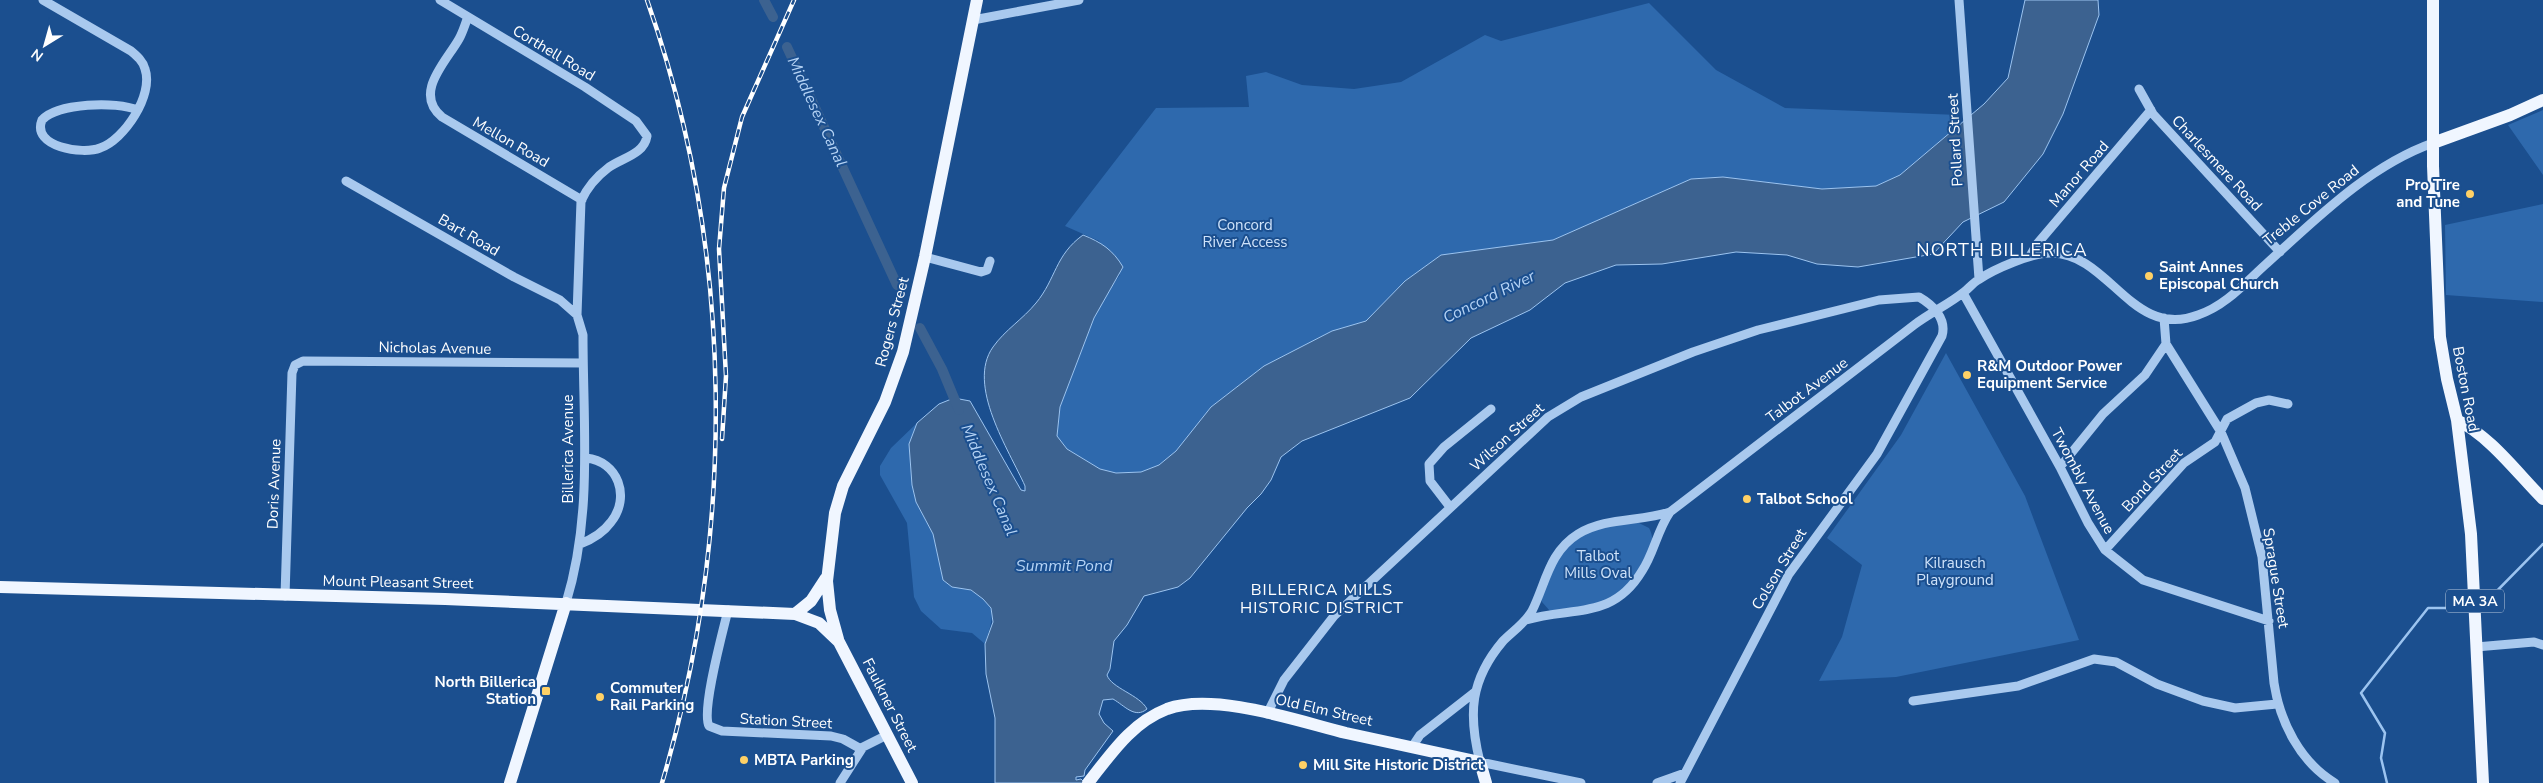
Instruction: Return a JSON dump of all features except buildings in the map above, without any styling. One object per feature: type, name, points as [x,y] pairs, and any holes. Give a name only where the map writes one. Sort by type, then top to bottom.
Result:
[{"type":"main road","name":"Rogers Street","points":[[839,642],[830,610],[828,573],[838,500],[848,472],[893,381],[910,324],[977,0]]},
{"type":"main road","name":"Boston Road","points":[[2433,0],[2433,143],[2440,337],[2447,379],[2458,420],[2471,534],[2483,783]]},
{"type":"main road","name":"Treble Cove Road","points":[[2433,143],[2510,116],[2543,100]]},
{"type":"main road","points":[[2458,420],[2490,444],[2543,499]]},
{"type":"main road","points":[[795,614],[806,607],[817,595],[828,573]]},
{"type":"main road","name":"Mount Pleasant Street","points":[[0,587],[566,603],[795,614],[819,623],[839,642]]},
{"type":"main road","name":"Billerica Avenue","points":[[510,783],[566,603]]},
{"type":"main road","name":"Faulkner Street","points":[[839,642],[912,783]]},
{"type":"main road","name":"Old Elm Street","points":[[1088,783],[1129,733],[1168,709],[1202,703],[1267,714],[1480,762]]},
{"type":"main road","points":[[1480,762],[1486,783]]},
{"type":"street","points":[[43,0],[131,52],[142,62],[145,68],[146,84],[137,110],[122,134],[109,144],[96,150],[82,151],[54,144],[44,137],[40,129],[45,116],[65,109],[117,104],[137,110]]},
{"type":"street","name":"Corthell Road","points":[[440,0],[585,87],[636,121],[647,136],[640,149],[602,173],[589,187],[582,200]]},
{"type":"street","points":[[973,20],[1079,0]]},
{"type":"street","name":"Pollard Street","points":[[1959,0],[1979,279]]},
{"type":"street","name":"Mellon Road","points":[[468,17],[459,38],[430,87],[431,104],[442,116],[582,200]]},
{"type":"street","name":"Charlesmere Road","points":[[2140,89],[2151,110],[2280,252]]},
{"type":"street","name":"Manor Road","points":[[2030,256],[2037,244],[2151,110]]},
{"type":"street","name":"Treble Cove Road","points":[[1979,279],[2030,256],[2052,252],[2079,259],[2136,307],[2164,318],[2198,316],[2222,303],[2332,205],[2400,157],[2433,143]]},
{"type":"street","name":"Bart Road","points":[[346,181],[514,277],[560,300],[577,315]]},
{"type":"street","name":"Billerica Avenue","points":[[566,603],[580,544],[586,458],[583,336],[577,315],[582,200]]},
{"type":"street","points":[[925,257],[981,272],[987,270],[990,261]]},
{"type":"street","points":[[1963,293],[1979,279]]},
{"type":"street","name":"Talbot Avenue","points":[[1526,620],[1588,611],[1610,602],[1620,595],[1636,580],[1643,570],[1658,531],[1670,512],[1935,310],[1963,293]]},
{"type":"street","name":"Twombly Avenue","points":[[1963,293],[2060,467],[2088,523],[2105,550],[2143,580],[2269,621]]},
{"type":"street","name":"Wilson Street","points":[[1267,714],[1284,680],[1329,621],[1548,417],[1580,397],[1693,352],[1748,334],[1861,305],[1911,296],[1927,301],[1935,310]]},
{"type":"street","name":"Colson Street","points":[[1680,783],[1789,574],[1877,454],[1897,420],[1942,336],[1943,323],[1935,310]]},
{"type":"street","name":"Sprague Street","points":[[2164,318],[2166,344],[2221,432],[2245,488],[2262,557],[2277,704],[2286,728],[2302,751],[2323,776],[2335,783]]},
{"type":"street","points":[[2060,467],[2103,414],[2145,375],[2166,344]]},
{"type":"street","name":"Nicholas Avenue","points":[[292,373],[296,365],[303,361],[583,363]]},
{"type":"street","name":"Doris Avenue","points":[[285,596],[292,373]]},
{"type":"street","name":"Bond Street","points":[[2105,550],[2184,463],[2215,442],[2227,419],[2256,403],[2268,400],[2288,404]]},
{"type":"street","points":[[1450,507],[1430,481],[1429,464],[1444,447],[1491,409]]},
{"type":"street","points":[[580,544],[596,537],[612,521],[620,502],[618,480],[609,466],[596,459],[586,458]]},
{"type":"street","name":"Talbot Avenue","points":[[1480,762],[1473,726],[1475,692],[1483,671],[1494,652],[1526,620],[1556,555],[1576,535],[1611,521],[1652,517],[1670,512]]},
{"type":"street","name":"Station Street","points":[[728,610],[708,702],[706,718],[709,726],[722,731],[831,736],[843,739],[861,749]]},
{"type":"street","points":[[2476,647],[2534,642],[2543,645]]},
{"type":"street","points":[[1913,701],[2018,686],[2037,681],[2094,659],[2116,662],[2157,684],[2203,701],[2235,708],[2277,704]]},
{"type":"street","points":[[1412,747],[1422,733],[1475,692]]},
{"type":"street","points":[[840,783],[861,749],[867,744],[887,735]]},
{"type":"street","name":"Old Elm Street","points":[[1480,762],[1581,783]]},
{"type":"street","points":[[1657,783],[1685,773]]},
{"type":"green space","name":"Concord River Access","points":[[1649,3],[1716,70],[1785,108],[1958,115],[1958,126],[1900,175],[1876,186],[1822,189],[1723,177],[1691,179],[1553,240],[1441,255],[1405,281],[1366,321],[1332,331],[1264,366],[1211,407],[1176,451],[1159,465],[1141,472],[1116,473],[1100,469],[1067,449],[1057,436],[1060,407],[1094,318],[1106,294],[1120,275],[1099,241],[1065,226],[1156,108],[1249,107],[1246,76],[1266,72],[1302,85],[1354,89],[1401,82],[1485,35],[1501,41]]},
{"type":"green space","points":[[2543,110],[2543,175],[2508,125]]},
{"type":"green space","points":[[2543,204],[2543,302],[2446,295],[2445,225]]},
{"type":"green space","name":"Kilrausch Playground","points":[[1946,353],[2025,496],[2079,640],[1896,677],[1819,681],[1842,637],[1862,565],[1827,538],[1901,435]]},
{"type":"green space","points":[[917,423],[909,444],[912,485],[916,502],[933,534],[943,580],[981,596],[990,607],[992,614],[985,644],[972,633],[941,629],[921,611],[914,597],[907,523],[880,475],[880,466],[891,448]]},
{"type":"green space","name":"Talbot Mills Oval","points":[[1637,522],[1649,528],[1652,537],[1652,548],[1643,569],[1636,579],[1607,603],[1550,611],[1542,602],[1539,592],[1549,566],[1586,529]]},
{"type":"water","points":[[2025,0],[2098,0],[2099,15],[2063,114],[2043,154],[2004,202],[1963,222],[1933,254],[1858,267],[1817,264],[1787,255],[1736,252],[1662,264],[1616,265],[1565,283],[1530,310],[1471,338],[1410,398],[1302,441],[1281,457],[1271,480],[1261,494],[1247,508],[1190,578],[1178,587],[1144,596],[1127,625],[1114,641],[1110,669],[1107,675],[1114,684],[1138,700],[1147,709],[1138,713],[1126,708],[1113,699],[1103,700],[1099,714],[1104,723],[1113,731],[1085,770],[1084,776],[1076,777],[1076,780],[1081,779],[1085,783],[995,783],[995,718],[986,674],[985,644],[993,622],[991,608],[971,590],[952,587],[943,580],[933,534],[916,502],[912,485],[909,444],[917,423],[939,404],[954,398],[970,401],[1021,490],[1025,491],[1025,486],[1001,436],[987,398],[984,380],[986,362],[998,341],[1043,294],[1061,259],[1083,235],[1106,247],[1123,267],[1094,318],[1060,407],[1057,436],[1067,449],[1100,469],[1116,473],[1141,472],[1159,465],[1176,451],[1211,407],[1264,366],[1332,331],[1366,321],[1405,281],[1441,255],[1553,240],[1691,179],[1723,177],[1822,189],[1876,186],[1900,175],[1984,104],[2008,78]]},
{"type":"waterway","name":"Middlesex Canal","points":[[764,0],[773,17]]},
{"type":"waterway","name":"Middlesex Canal","points":[[787,47],[897,285]]},
{"type":"waterway","name":"Middlesex Canal","points":[[920,328],[942,369],[959,410]]},
{"type":"waterway","points":[[2487,601],[2543,544]]},
{"type":"waterway","points":[[2387,783],[2381,758],[2385,733],[2361,693],[2428,608],[2461,608]]},
{"type":"railway","points":[[647,0],[676,95],[697,192],[710,291],[716,390],[713,490],[704,589],[686,687],[662,783]]},
{"type":"railway","points":[[722,439],[726,376],[719,249],[724,188],[742,117],[794,0]]},
{"type":"place","name":"Pro Tire and Tune","points":[[2470,194]]},
{"type":"place","name":"Saint Annes Episcopal Church","points":[[2149,276]]},
{"type":"place","name":"R&M Outdoor Power Equipment Service","points":[[1967,375]]},
{"type":"place","name":"Talbot School","points":[[1747,499]]},
{"type":"place","name":"North Billerica Station","points":[[546,691]]},
{"type":"place","name":"Commuter Rail Parking","points":[[600,697]]},
{"type":"place","name":"MBTA Parking","points":[[744,760]]},
{"type":"place","name":"Mill Site Historic District","points":[[1303,765]]},
{"type":"district","name":"NORTH BILLERICA","points":[[2002,250]]},
{"type":"district","name":"BILLERICA MILLS HISTORIC DISTRICT","points":[[1322,599]]},
{"type":"water label","name":"Concord River","points":[[1489,297]]},
{"type":"water label","name":"Summit Pond","points":[[1064,566]]}]
